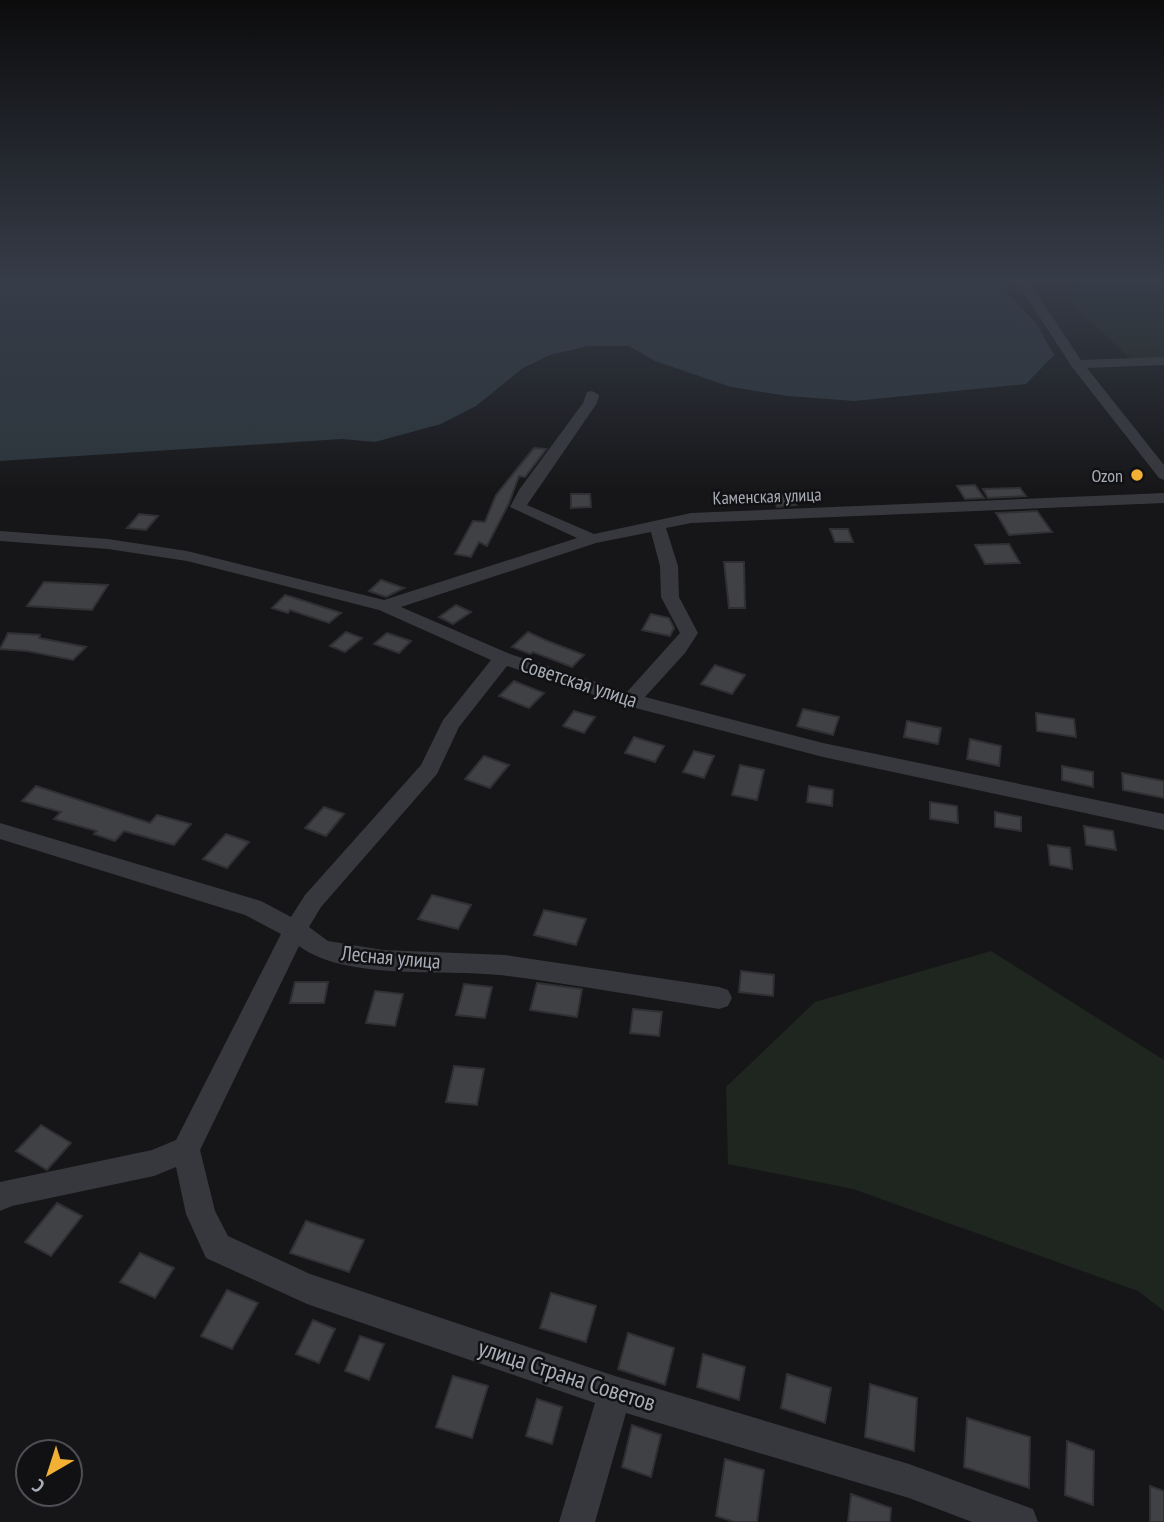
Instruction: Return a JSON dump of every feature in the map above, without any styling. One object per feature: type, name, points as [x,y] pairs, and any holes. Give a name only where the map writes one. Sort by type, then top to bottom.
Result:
[{"type":"street","points":[[1068,350],[1164,475]]},
{"type":"street","points":[[1077,364],[1164,361]]},
{"type":"street","points":[[592,395],[590,403],[525,493],[518,507],[592,539]]},
{"type":"street","name":"Каменская улица","points":[[385,606],[592,539],[657,525],[727,515],[1164,498]]},
{"type":"street","points":[[631,700],[678,649],[689,633],[670,597],[669,566],[657,525]]},
{"type":"street","name":"Советская улица","points":[[0,536],[107,544],[187,556],[385,606],[503,658],[631,700],[823,750],[1164,822]]},
{"type":"street","points":[[0,1197],[8,1192],[154,1163],[186,1149],[295,930],[313,901],[430,769],[450,724],[503,658]]},
{"type":"street","name":"Лесная улица","points":[[0,831],[253,908],[295,930],[322,950],[383,961],[505,965],[719,998]]},
{"type":"street","name":"улица Страна Советов","points":[[186,1149],[201,1214],[217,1247],[307,1288],[615,1393],[909,1481],[1020,1522]]},
{"type":"street","points":[[577,1522],[615,1393]]},
{"type":"shaded area","points":[[0,350],[571,350],[550,355],[523,368],[476,406],[441,424],[375,442],[342,439],[0,461]]},
{"type":"shaded area","points":[[636,350],[1051,350],[1054,355],[1026,384],[854,401],[788,396],[731,387],[655,361]]},
{"type":"shaded area","points":[[1121,350],[1164,350],[1164,358],[1132,360]]},
{"type":"shaded area","points":[[991,951],[1164,1060],[1164,1311],[1138,1291],[853,1189],[728,1164],[726,1087],[815,1002]]},
{"type":"building","points":[[534,448],[546,449],[525,477],[519,476],[509,503],[487,546],[479,542],[471,557],[455,554],[473,521],[485,522],[496,495]]},
{"type":"building","points":[[975,485],[984,498],[965,499],[957,486]]},
{"type":"building","points":[[1020,488],[1026,496],[988,498],[983,489]]},
{"type":"building","points":[[788,492],[796,505],[777,507],[770,493]]},
{"type":"building","points":[[571,494],[590,494],[591,507],[571,508]]},
{"type":"building","points":[[1037,511],[1052,532],[1009,535],[996,513]]},
{"type":"building","points":[[139,514],[158,516],[146,530],[127,528]]},
{"type":"building","points":[[830,529],[848,529],[853,542],[835,542]]},
{"type":"building","points":[[1009,544],[1020,563],[985,564],[975,545]]},
{"type":"building","points":[[724,562],[744,562],[745,608],[729,608]]},
{"type":"building","points":[[381,580],[404,588],[386,597],[369,591]]},
{"type":"building","points":[[44,582],[108,585],[92,610],[27,606]]},
{"type":"building","points":[[285,595],[341,613],[329,623],[290,610],[288,613],[272,608]]},
{"type":"building","points":[[456,605],[471,612],[453,624],[439,617]]},
{"type":"building","points":[[651,614],[669,618],[674,628],[670,636],[642,630]]},
{"type":"building","points":[[346,632],[362,638],[345,652],[330,646]]},
{"type":"building","points":[[528,632],[584,655],[572,667],[512,647]]},
{"type":"building","points":[[8,633],[40,635],[39,638],[86,647],[73,660],[0,649]]},
{"type":"building","points":[[387,633],[411,641],[399,653],[374,644]]},
{"type":"building","points":[[715,665],[745,675],[732,694],[701,684]]},
{"type":"building","points":[[514,681],[544,693],[529,708],[499,696]]},
{"type":"building","points":[[803,709],[839,717],[833,735],[797,726]]},
{"type":"building","points":[[574,711],[595,717],[584,733],[563,726]]},
{"type":"building","points":[[1036,713],[1074,719],[1076,737],[1037,731]]},
{"type":"building","points":[[907,721],[941,728],[938,744],[904,737]]},
{"type":"building","points":[[634,737],[664,746],[655,762],[625,753]]},
{"type":"building","points":[[970,739],[1001,746],[999,766],[967,759]]},
{"type":"building","points":[[694,751],[714,756],[704,778],[683,772]]},
{"type":"building","points":[[484,756],[509,765],[490,788],[465,779]]},
{"type":"building","points":[[740,765],[764,770],[757,800],[732,795]]},
{"type":"building","points":[[1062,766],[1093,772],[1093,787],[1062,780]]},
{"type":"building","points":[[1122,773],[1164,781],[1164,798],[1123,790]]},
{"type":"building","points":[[36,786],[150,823],[157,815],[191,824],[174,845],[124,831],[115,841],[94,834],[97,831],[54,819],[61,812],[22,801]]},
{"type":"building","points":[[809,786],[833,790],[832,806],[807,802]]},
{"type":"building","points":[[930,802],[957,806],[958,823],[930,819]]},
{"type":"building","points":[[324,807],[344,814],[326,836],[305,828]]},
{"type":"building","points":[[995,812],[1021,817],[1021,831],[995,827]]},
{"type":"building","points":[[1084,826],[1113,831],[1116,850],[1086,845]]},
{"type":"building","points":[[226,834],[249,842],[227,868],[203,859]]},
{"type":"building","points":[[1048,845],[1070,848],[1072,869],[1050,865]]},
{"type":"building","points":[[432,895],[471,905],[458,929],[418,919]]},
{"type":"building","points":[[544,910],[586,919],[576,945],[534,935]]},
{"type":"building","points":[[741,971],[774,975],[773,996],[739,992]]},
{"type":"building","points":[[295,982],[328,982],[324,1003],[290,1003]]},
{"type":"building","points":[[537,983],[582,989],[577,1017],[530,1010]]},
{"type":"building","points":[[464,984],[492,987],[485,1018],[456,1015]]},
{"type":"building","points":[[375,991],[403,994],[395,1026],[366,1023]]},
{"type":"building","points":[[633,1009],[662,1012],[659,1036],[630,1033]]},
{"type":"building","points":[[454,1066],[484,1069],[477,1105],[446,1102]]},
{"type":"building","points":[[41,1125],[71,1143],[47,1170],[16,1151]]},
{"type":"building","points":[[57,1203],[82,1216],[51,1256],[25,1242]]},
{"type":"building","points":[[306,1221],[364,1240],[349,1272],[290,1253]]},
{"type":"building","points":[[140,1253],[174,1268],[155,1298],[120,1282]]},
{"type":"building","points":[[227,1290],[258,1303],[232,1349],[201,1336]]},
{"type":"building","points":[[551,1293],[596,1306],[586,1342],[540,1328]]},
{"type":"building","points":[[313,1320],[335,1329],[319,1363],[296,1354]]},
{"type":"building","points":[[628,1333],[674,1348],[665,1385],[618,1369]]},
{"type":"building","points":[[360,1336],[384,1344],[369,1380],[345,1371]]},
{"type":"building","points":[[703,1354],[745,1367],[739,1400],[697,1387]]},
{"type":"building","points":[[787,1374],[831,1388],[825,1423],[781,1408]]},
{"type":"building","points":[[453,1376],[488,1386],[472,1438],[436,1427]]},
{"type":"building","points":[[870,1384],[917,1398],[914,1451],[865,1437]]},
{"type":"building","points":[[537,1399],[562,1407],[552,1444],[526,1436]]},
{"type":"building","points":[[967,1418],[1030,1437],[1029,1488],[964,1467]]},
{"type":"building","points":[[632,1425],[661,1435],[651,1477],[622,1467]]},
{"type":"building","points":[[1067,1441],[1094,1451],[1093,1505],[1065,1495]]},
{"type":"building","points":[[725,1459],[764,1470],[757,1522],[735,1522],[716,1516]]},
{"type":"building","points":[[1150,1486],[1164,1491],[1164,1522],[1150,1522]]},
{"type":"building","points":[[851,1494],[891,1508],[890,1522],[848,1522]]},
{"type":"place","name":"Ozon","points":[[1137,475]]}]
